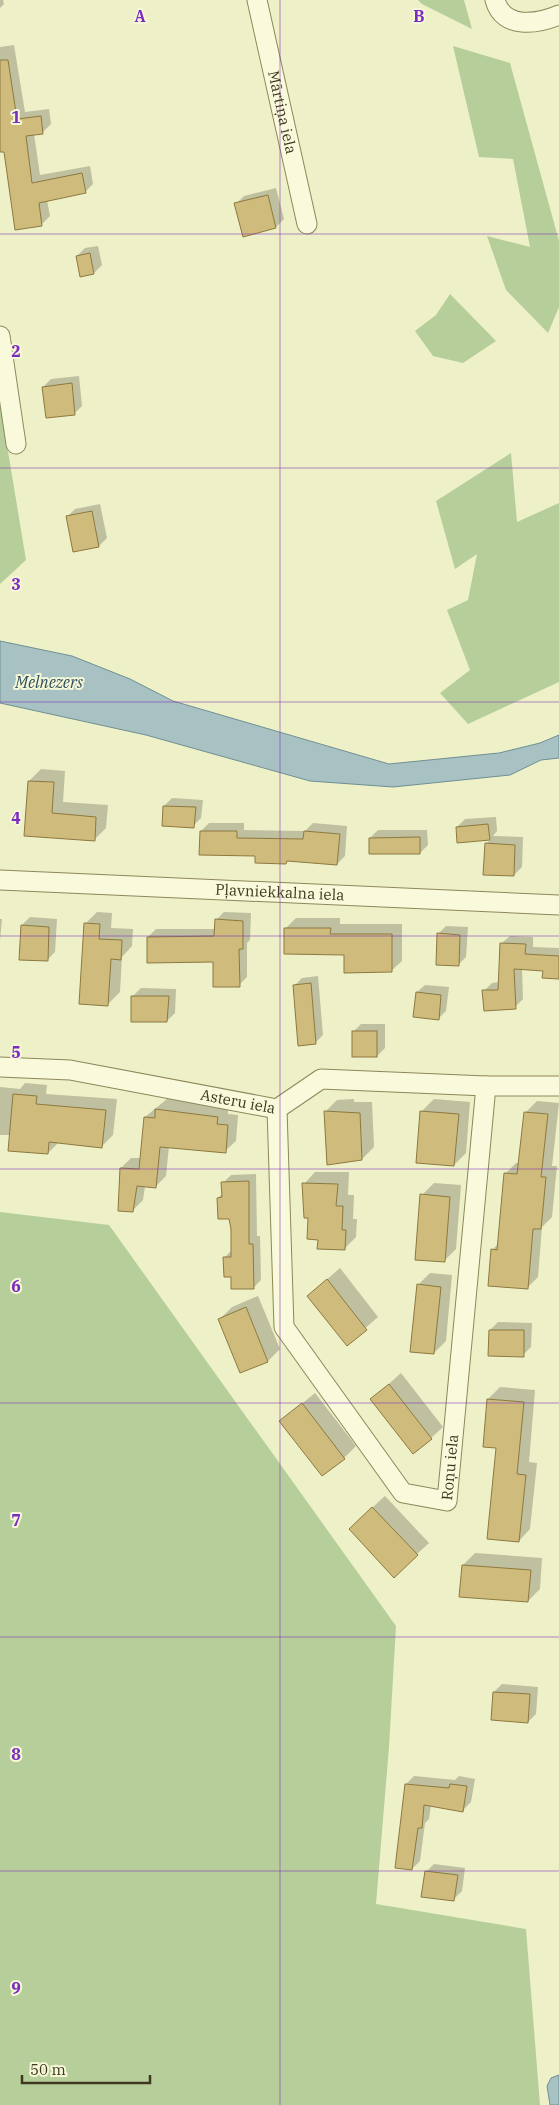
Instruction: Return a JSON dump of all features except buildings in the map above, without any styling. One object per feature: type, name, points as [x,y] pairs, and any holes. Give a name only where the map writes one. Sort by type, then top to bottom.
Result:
[{"type":"street","name":"Mārtiņa iela","points":[[257,0],[307,224]]},
{"type":"street","points":[[495,0],[508,18],[522,24],[544,22],[559,15]]},
{"type":"street","points":[[0,336],[16,444]]},
{"type":"street","name":"Pļavniekkalna iela","points":[[0,880],[559,905]]},
{"type":"street","name":"Asteru iela","points":[[0,1067],[70,1070],[277,1109],[321,1079],[486,1086],[559,1086]]},
{"type":"street","name":"Roņu iela","points":[[277,1109],[284,1327],[403,1493],[447,1501],[486,1086]]},
{"type":"green space","points":[[418,0],[464,0],[472,29],[422,4]]},
{"type":"green space","points":[[453,46],[510,63],[559,241],[559,307],[548,333],[506,290],[487,236],[530,247],[513,159],[479,157]]},
{"type":"green space","points":[[450,294],[496,341],[463,363],[433,356],[415,331],[436,315]]},
{"type":"green space","points":[[0,403],[26,560],[0,584]]},
{"type":"green space","points":[[511,453],[517,522],[559,503],[559,682],[468,724],[440,693],[470,670],[447,610],[468,600],[477,554],[455,569],[436,501]]},
{"type":"green space","points":[[0,1212],[109,1225],[396,1626],[389,1747],[376,1904],[526,1929],[540,2105],[0,2105]]},
{"type":"water","name":"Melnezers","points":[[0,641],[72,656],[130,679],[173,701],[389,764],[499,753],[540,743],[559,735],[559,758],[541,760],[510,775],[393,787],[310,781],[146,735],[0,703]]},
{"type":"water","points":[[559,2075],[559,2105],[550,2105],[547,2086],[551,2078]]}]
